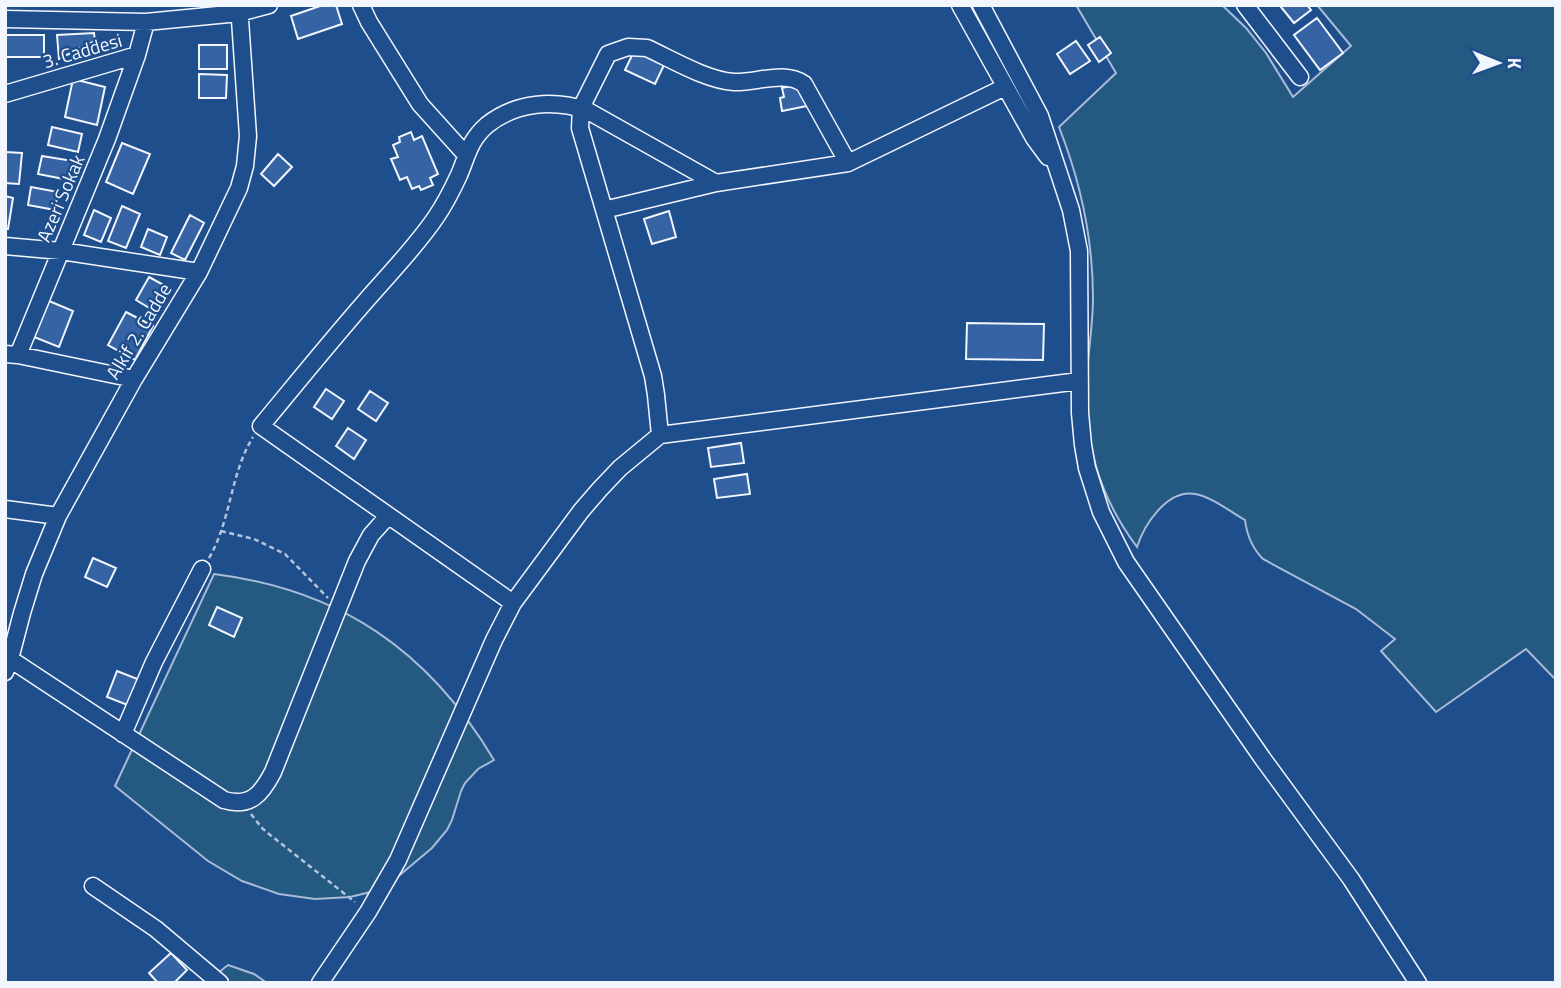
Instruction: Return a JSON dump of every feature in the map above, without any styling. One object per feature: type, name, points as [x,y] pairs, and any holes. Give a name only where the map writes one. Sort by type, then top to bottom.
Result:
[{"type":"street","points":[[5,19],[146,22],[269,5]]},
{"type":"street","points":[[361,5],[420,104],[466,155]]},
{"type":"street","points":[[960,5],[1034,138],[1057,170]]},
{"type":"street","points":[[981,5],[1040,116],[1072,210],[1079,251],[1080,429],[1087,468],[1101,512],[1117,546],[1134,573],[1263,759],[1351,879],[1418,983]]},
{"type":"street","points":[[1245,5],[1300,77]]},
{"type":"street","name":"Alkif 2. Cadde","points":[[8,666],[34,574],[58,516],[134,379],[199,272],[239,188],[248,136],[239,9]]},
{"type":"street","name":"3. Caddesi","points":[[5,94],[137,55],[146,22]]},
{"type":"street","points":[[660,435],[653,376],[582,136],[581,108],[608,54],[621,48],[641,47],[725,81],[744,82],[789,77],[799,80],[804,84],[848,163]]},
{"type":"street","name":"Azeri Sokak","points":[[11,354],[61,251],[107,139],[137,55]]},
{"type":"street","points":[[604,210],[716,183],[848,163],[1006,87]]},
{"type":"street","points":[[513,603],[261,426],[424,233],[455,184],[469,145],[499,117],[535,105],[561,104],[581,108],[716,183]]},
{"type":"street","points":[[5,246],[61,251],[199,272]]},
{"type":"street","points":[[11,354],[134,379]]},
{"type":"street","points":[[320,983],[368,912],[398,860],[494,640],[513,603],[594,496],[620,468],[660,435],[1079,381]]},
{"type":"street","points":[[5,509],[58,516]]},
{"type":"street","points":[[8,666],[123,734],[224,800],[246,802],[261,791],[273,772],[363,547],[388,516]]},
{"type":"street","points":[[123,734],[159,650],[202,569]]},
{"type":"street","points":[[93,886],[156,929],[220,983]]},
{"type":"path","points":[[202,569],[211,556],[221,531],[242,460],[261,426]]},
{"type":"path","points":[[221,531],[254,539],[285,555],[338,608]]},
{"type":"path","points":[[246,802],[262,828],[368,912]]},
{"type":"shaded area","points":[[1076,5],[1222,5],[1246,28],[1266,53],[1293,97],[1351,46],[1317,5],[1556,5],[1556,680],[1526,649],[1436,712],[1381,651],[1395,639],[1356,609],[1263,559],[1251,541],[1245,520],[1201,495],[1185,494],[1166,503],[1151,519],[1137,547],[1103,488],[1088,424],[1086,402],[1093,298],[1091,254],[1074,169],[1059,127],[1116,73]]},
{"type":"shaded area","points":[[214,574],[260,582],[302,594],[341,611],[377,632],[410,657],[441,687],[469,721],[494,760],[478,769],[465,783],[447,830],[432,848],[383,889],[350,897],[315,899],[279,894],[242,881],[208,861],[115,786]]},
{"type":"shaded area","points":[[228,965],[254,974],[267,983],[205,983]]},
{"type":"building","points":[[323,5],[336,5],[342,24],[298,39],[291,16]]},
{"type":"building","points":[[1307,5],[1311,10],[1294,23],[1281,7]]},
{"type":"building","points":[[1317,18],[1343,53],[1320,70],[1294,35]]},
{"type":"building","points":[[94,33],[95,41],[59,59],[57,35]]},
{"type":"building","points":[[5,35],[44,35],[44,57],[5,57]]},
{"type":"building","points":[[1100,37],[1111,53],[1099,62],[1088,45]]},
{"type":"building","points":[[1076,41],[1090,61],[1070,74],[1057,54]]},
{"type":"building","points":[[199,45],[227,45],[227,69],[199,69]]},
{"type":"building","points":[[635,49],[665,63],[655,84],[625,70]]},
{"type":"building","points":[[199,74],[227,75],[226,98],[199,98]]},
{"type":"building","points":[[73,79],[105,87],[97,125],[65,117]]},
{"type":"building","points":[[799,84],[807,106],[782,111],[782,88]]},
{"type":"building","points":[[52,127],[82,134],[78,152],[48,145]]},
{"type":"building","points":[[411,132],[414,140],[422,136],[438,174],[430,178],[433,185],[421,190],[419,186],[412,189],[407,177],[400,180],[391,159],[398,157],[393,145],[400,142],[399,137]]},
{"type":"building","points":[[122,143],[150,154],[133,194],[106,182]]},
{"type":"building","points":[[5,152],[22,153],[19,184],[5,183]]},
{"type":"building","points":[[278,154],[292,167],[274,186],[261,174]]},
{"type":"building","points":[[42,156],[73,161],[69,180],[38,174]]},
{"type":"building","points":[[31,187],[58,192],[55,210],[28,205]]},
{"type":"building","points":[[5,196],[13,198],[8,229],[5,229]]},
{"type":"building","points":[[122,206],[140,214],[126,248],[108,241]]},
{"type":"building","points":[[94,210],[111,218],[101,242],[84,235]]},
{"type":"building","points":[[669,211],[676,237],[652,244],[644,219]]},
{"type":"building","points":[[190,215],[204,223],[185,260],[171,253]]},
{"type":"building","points":[[148,229],[167,237],[160,255],[141,247]]},
{"type":"building","points":[[149,277],[169,288],[156,312],[136,300]]},
{"type":"building","points":[[49,301],[73,311],[59,347],[34,337]]},
{"type":"building","points":[[126,312],[153,326],[135,360],[108,345]]},
{"type":"building","points":[[967,323],[1044,324],[1043,360],[966,359]]},
{"type":"building","points":[[326,389],[344,401],[332,419],[314,407]]},
{"type":"building","points":[[370,391],[388,403],[376,421],[358,409]]},
{"type":"building","points":[[348,428],[366,440],[354,459],[336,446]]},
{"type":"building","points":[[741,443],[744,463],[711,467],[708,448]]},
{"type":"building","points":[[747,474],[750,494],[717,498],[714,479]]},
{"type":"building","points":[[93,558],[116,568],[107,587],[85,577]]},
{"type":"building","points":[[217,607],[242,618],[234,637],[209,625]]},
{"type":"building","points":[[117,671],[140,680],[130,706],[107,697]]},
{"type":"building","points":[[171,953],[187,970],[174,983],[158,983],[149,973]]}]
